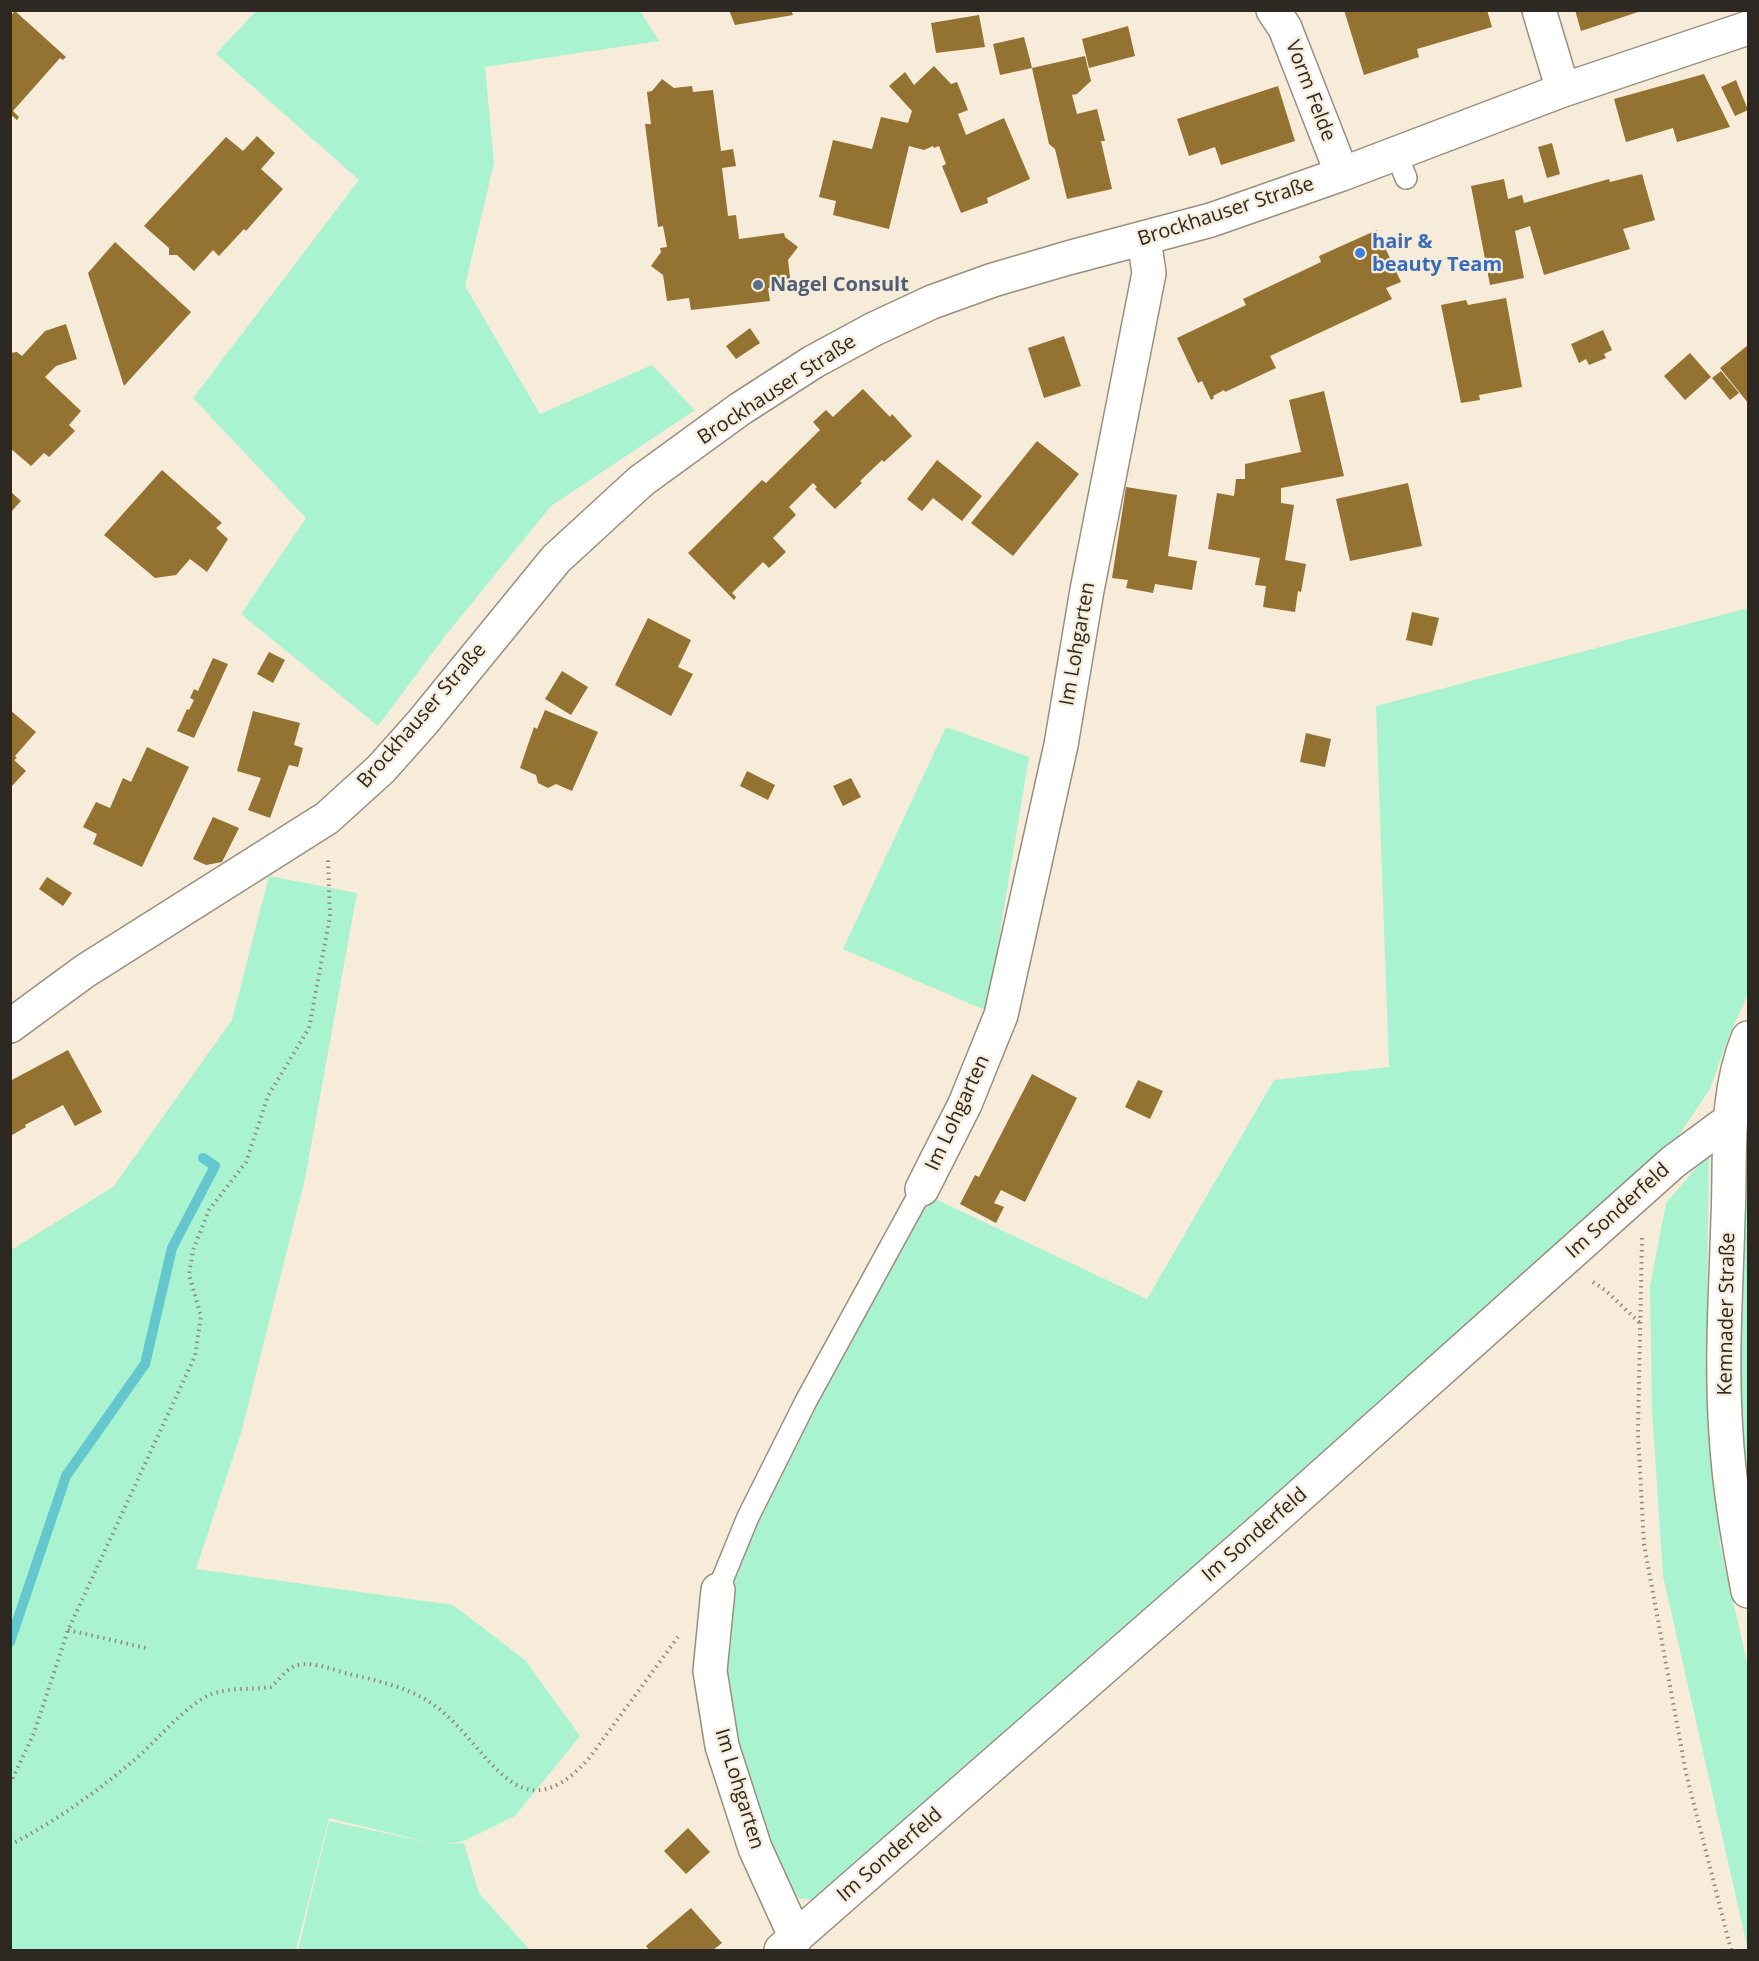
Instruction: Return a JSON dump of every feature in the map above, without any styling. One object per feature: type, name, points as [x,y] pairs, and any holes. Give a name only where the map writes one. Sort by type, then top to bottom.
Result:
[{"type":"street","name":"Vorm Felde","points":[[1273,10],[1285,28],[1342,174]]},
{"type":"street","points":[[1539,10],[1563,90]]},
{"type":"street","name":"Brockhauser Straße","points":[[10,1026],[85,971],[327,818],[381,768],[415,730],[556,559],[641,481],[740,409],[813,362],[874,329],[932,302],[993,280],[1211,220],[1342,174],[1401,165],[1563,90],[1749,28]]},
{"type":"street","name":"Im Lohgarten","points":[[922,1189],[965,1104],[1001,1016],[1061,745],[1087,590],[1149,273],[1144,239]]},
{"type":"street","name":"Kemnader Straße","points":[[1749,1038],[1735,1077],[1730,1120],[1725,1303],[1726,1431],[1734,1510],[1749,1591]]},
{"type":"street","name":"Im Sonderfeld","points":[[788,1944],[1267,1525],[1643,1188],[1673,1162],[1730,1120]]},
{"type":"street","name":"Im Lohgarten","points":[[718,1590],[710,1671],[722,1746],[788,1944]]},
{"type":"lane","name":"Im Lohgarten","points":[[718,1590],[748,1517],[806,1401],[922,1189]]},
{"type":"path","points":[[10,1784],[34,1733],[68,1630],[195,1356],[201,1316],[189,1275],[193,1250],[209,1210],[246,1162],[268,1096],[309,1028],[330,916],[327,818]]},
{"type":"path","points":[[1643,1188],[1638,1433],[1644,1544],[1686,1773],[1731,1950]]},
{"type":"path","points":[[1562,1261],[1605,1290],[1641,1325]]},
{"type":"path","points":[[68,1630],[146,1648]]},
{"type":"path","points":[[10,1845],[55,1819],[100,1788],[132,1762],[192,1705],[211,1694],[232,1689],[271,1687],[291,1668],[304,1664],[378,1680],[407,1690],[434,1705],[452,1720],[509,1781],[522,1788],[541,1790],[554,1788],[577,1772],[590,1757],[681,1632]]},
{"type":"green space","points":[[256,11],[640,11],[659,41],[485,67],[494,163],[465,286],[540,414],[652,365],[695,410],[551,506],[445,636],[378,726],[241,614],[306,518],[193,398],[359,180],[216,54]]},
{"type":"green space","points":[[1748,608],[1748,994],[1728,1038],[1710,1089],[1673,1144],[818,1900],[800,1899],[786,1885],[732,1744],[721,1666],[728,1592],[758,1519],[817,1401],[929,1196],[1147,1299],[1274,1080],[1389,1067],[1376,706]]},
{"type":"green space","points":[[946,727],[1029,757],[987,1011],[843,949]]},
{"type":"green space","points":[[269,876],[357,893],[305,1179],[241,1433],[196,1569],[453,1605],[525,1660],[580,1736],[515,1816],[464,1841],[447,1844],[464,1843],[479,1893],[530,1950],[298,1950],[329,1821],[436,1844],[329,1818],[296,1950],[11,1950],[11,1250],[113,1187],[232,1020]]},
{"type":"green space","points":[[1743,1111],[1748,1111],[1748,1484],[1741,1428],[1743,1276],[1740,1179]]},
{"type":"green space","points":[[1709,1153],[1707,1294],[1709,1428],[1720,1545],[1748,1666],[1748,1950],[1663,1576],[1652,1410],[1650,1286],[1666,1203]]},
{"type":"building","points":[[729,10],[791,10],[793,15],[735,25]]},
{"type":"building","points":[[1344,10],[1487,10],[1492,27],[1417,49],[1419,57],[1364,75]]},
{"type":"building","points":[[1575,10],[1641,10],[1641,11],[1581,31]]},
{"type":"building","points":[[15,11],[66,57],[63,60],[60,58],[13,111],[19,117],[17,120],[10,114],[10,16]]},
{"type":"building","points":[[979,15],[985,47],[936,53],[931,23]]},
{"type":"building","points":[[1128,26],[1135,56],[1089,68],[1082,39]]},
{"type":"building","points":[[1024,37],[1032,68],[1000,75],[993,44]]},
{"type":"building","points":[[1085,56],[1091,81],[1077,94],[1072,95],[1077,114],[1097,109],[1105,141],[1101,141],[1112,189],[1067,199],[1055,149],[1049,144],[1032,68]]},
{"type":"building","points":[[934,66],[951,84],[957,82],[968,110],[958,114],[966,135],[1004,118],[1030,179],[987,198],[988,203],[961,213],[942,166],[946,164],[939,146],[924,150],[909,146],[889,229],[833,215],[836,201],[819,197],[833,140],[872,149],[881,117],[908,123],[912,111],[889,86],[905,72],[914,85]]},
{"type":"building","points":[[1704,74],[1730,127],[1677,142],[1673,128],[1626,142],[1614,99]]},
{"type":"building","points":[[662,79],[674,88],[692,86],[693,92],[713,90],[721,151],[733,149],[736,166],[722,168],[728,216],[736,215],[739,239],[784,233],[785,237],[798,247],[788,260],[791,285],[768,288],[770,301],[691,310],[689,298],[667,301],[663,275],[651,266],[661,252],[660,248],[667,247],[663,226],[658,227],[645,124],[651,124],[647,92],[652,91]]},
{"type":"building","points":[[1736,80],[1748,110],[1735,116],[1721,87]]},
{"type":"building","points":[[1278,86],[1295,141],[1221,165],[1215,147],[1189,156],[1177,119]]},
{"type":"building","points":[[257,136],[275,153],[261,169],[283,189],[246,231],[244,229],[219,256],[213,250],[194,271],[177,255],[169,255],[169,248],[144,226],[226,137],[243,151]]},
{"type":"building","points":[[1552,143],[1560,174],[1547,178],[1538,147]]},
{"type":"building","points":[[1642,174],[1655,220],[1623,229],[1630,249],[1544,275],[1530,226],[1515,231],[1524,278],[1490,285],[1471,186],[1504,179],[1508,199],[1522,195],[1524,203],[1609,179],[1610,182]]},
{"type":"building","points":[[1377,230],[1401,282],[1386,288],[1392,299],[1270,356],[1276,368],[1225,392],[1224,390],[1213,396],[1211,400],[1202,381],[1198,383],[1177,338],[1246,305],[1243,299],[1321,262],[1319,256]]},
{"type":"building","points":[[115,242],[191,312],[124,386],[88,273]]},
{"type":"building","points":[[1506,298],[1522,387],[1479,395],[1480,400],[1461,403],[1441,305],[1466,300],[1468,305]]},
{"type":"building","points":[[66,324],[77,359],[56,366],[45,377],[81,411],[69,425],[75,431],[49,457],[44,453],[31,466],[10,448],[10,353],[17,352],[22,356],[45,331]]},
{"type":"building","points":[[750,328],[760,343],[736,359],[726,346]]},
{"type":"building","points":[[1603,330],[1612,350],[1604,354],[1606,358],[1589,365],[1586,359],[1579,363],[1571,344]]},
{"type":"building","points":[[1064,336],[1081,386],[1044,398],[1028,348]]},
{"type":"building","points":[[1748,345],[1748,403],[1720,368]]},
{"type":"building","points":[[1690,353],[1711,377],[1685,400],[1664,376]]},
{"type":"building","points":[[1721,371],[1739,393],[1730,400],[1712,378]]},
{"type":"building","points":[[863,389],[890,417],[892,414],[912,436],[884,462],[882,460],[835,509],[815,489],[817,487],[813,483],[789,507],[796,515],[773,538],[786,552],[769,568],[763,562],[732,593],[736,597],[734,600],[688,553],[762,480],[766,483],[820,430],[813,422],[826,410],[833,417]]},
{"type":"building","points":[[1324,391],[1344,476],[1281,488],[1281,503],[1294,505],[1285,560],[1306,564],[1295,612],[1263,607],[1266,586],[1255,585],[1260,558],[1208,549],[1217,493],[1234,496],[1236,479],[1245,479],[1245,464],[1301,452],[1289,400]]},
{"type":"building","points":[[1037,441],[1079,474],[1013,556],[971,523]]},
{"type":"building","points":[[937,460],[982,496],[962,521],[933,498],[922,511],[907,499]]},
{"type":"building","points":[[162,470],[222,523],[216,528],[228,539],[207,572],[190,559],[176,575],[155,578],[104,535]]},
{"type":"building","points":[[1408,483],[1422,546],[1350,561],[1336,499]]},
{"type":"building","points":[[1126,487],[1177,495],[1168,556],[1197,561],[1192,590],[1155,584],[1153,593],[1126,588],[1128,580],[1112,578]]},
{"type":"building","points":[[10,491],[21,501],[10,513]]},
{"type":"building","points":[[1412,612],[1439,618],[1432,646],[1406,640]]},
{"type":"building","points":[[648,618],[691,640],[678,667],[693,674],[671,716],[615,685]]},
{"type":"building","points":[[269,652],[285,660],[273,683],[257,674]]},
{"type":"building","points":[[213,658],[228,664],[194,738],[177,731],[187,709],[189,710],[194,700],[190,698],[194,689],[198,691]]},
{"type":"building","points":[[562,671],[588,687],[571,715],[545,699]]},
{"type":"building","points":[[10,710],[36,732],[15,756],[17,758],[14,760],[26,771],[10,788]]},
{"type":"building","points":[[545,710],[598,732],[572,791],[556,784],[548,788],[538,783],[536,775],[520,768],[534,727],[537,729]]},
{"type":"building","points":[[253,711],[300,723],[294,745],[303,748],[298,767],[289,765],[270,818],[248,810],[261,778],[237,771]]},
{"type":"building","points":[[1306,733],[1331,739],[1325,767],[1300,762]]},
{"type":"building","points":[[147,747],[189,767],[142,867],[93,844],[97,834],[83,827],[96,802],[110,808],[123,778],[131,782]]},
{"type":"building","points":[[747,771],[775,785],[768,800],[740,786]]},
{"type":"building","points":[[851,778],[861,797],[843,806],[833,786]]},
{"type":"building","points":[[213,817],[239,828],[222,862],[206,865],[193,859]]},
{"type":"building","points":[[47,877],[72,893],[63,906],[39,889]]},
{"type":"building","points":[[68,1050],[102,1112],[75,1126],[63,1105],[25,1125],[26,1127],[12,1135],[10,1081]]},
{"type":"building","points":[[1032,1074],[1077,1098],[1025,1202],[1001,1190],[994,1203],[1004,1207],[996,1223],[960,1204],[975,1175],[979,1177]]},
{"type":"building","points":[[1138,1080],[1163,1091],[1150,1119],[1125,1107]]},
{"type":"building","points":[[688,1828],[710,1852],[686,1874],[664,1851]]},
{"type":"building","points":[[691,1908],[722,1943],[713,1950],[649,1950],[646,1946]]},
{"type":"waterway","points":[[10,1642],[66,1476],[145,1364],[172,1248],[215,1166],[203,1158]]},
{"type":"place","name":"hair & beauty Team","points":[[1360,253]]},
{"type":"place","name":"Nagel Consult","points":[[758,285]]}]
